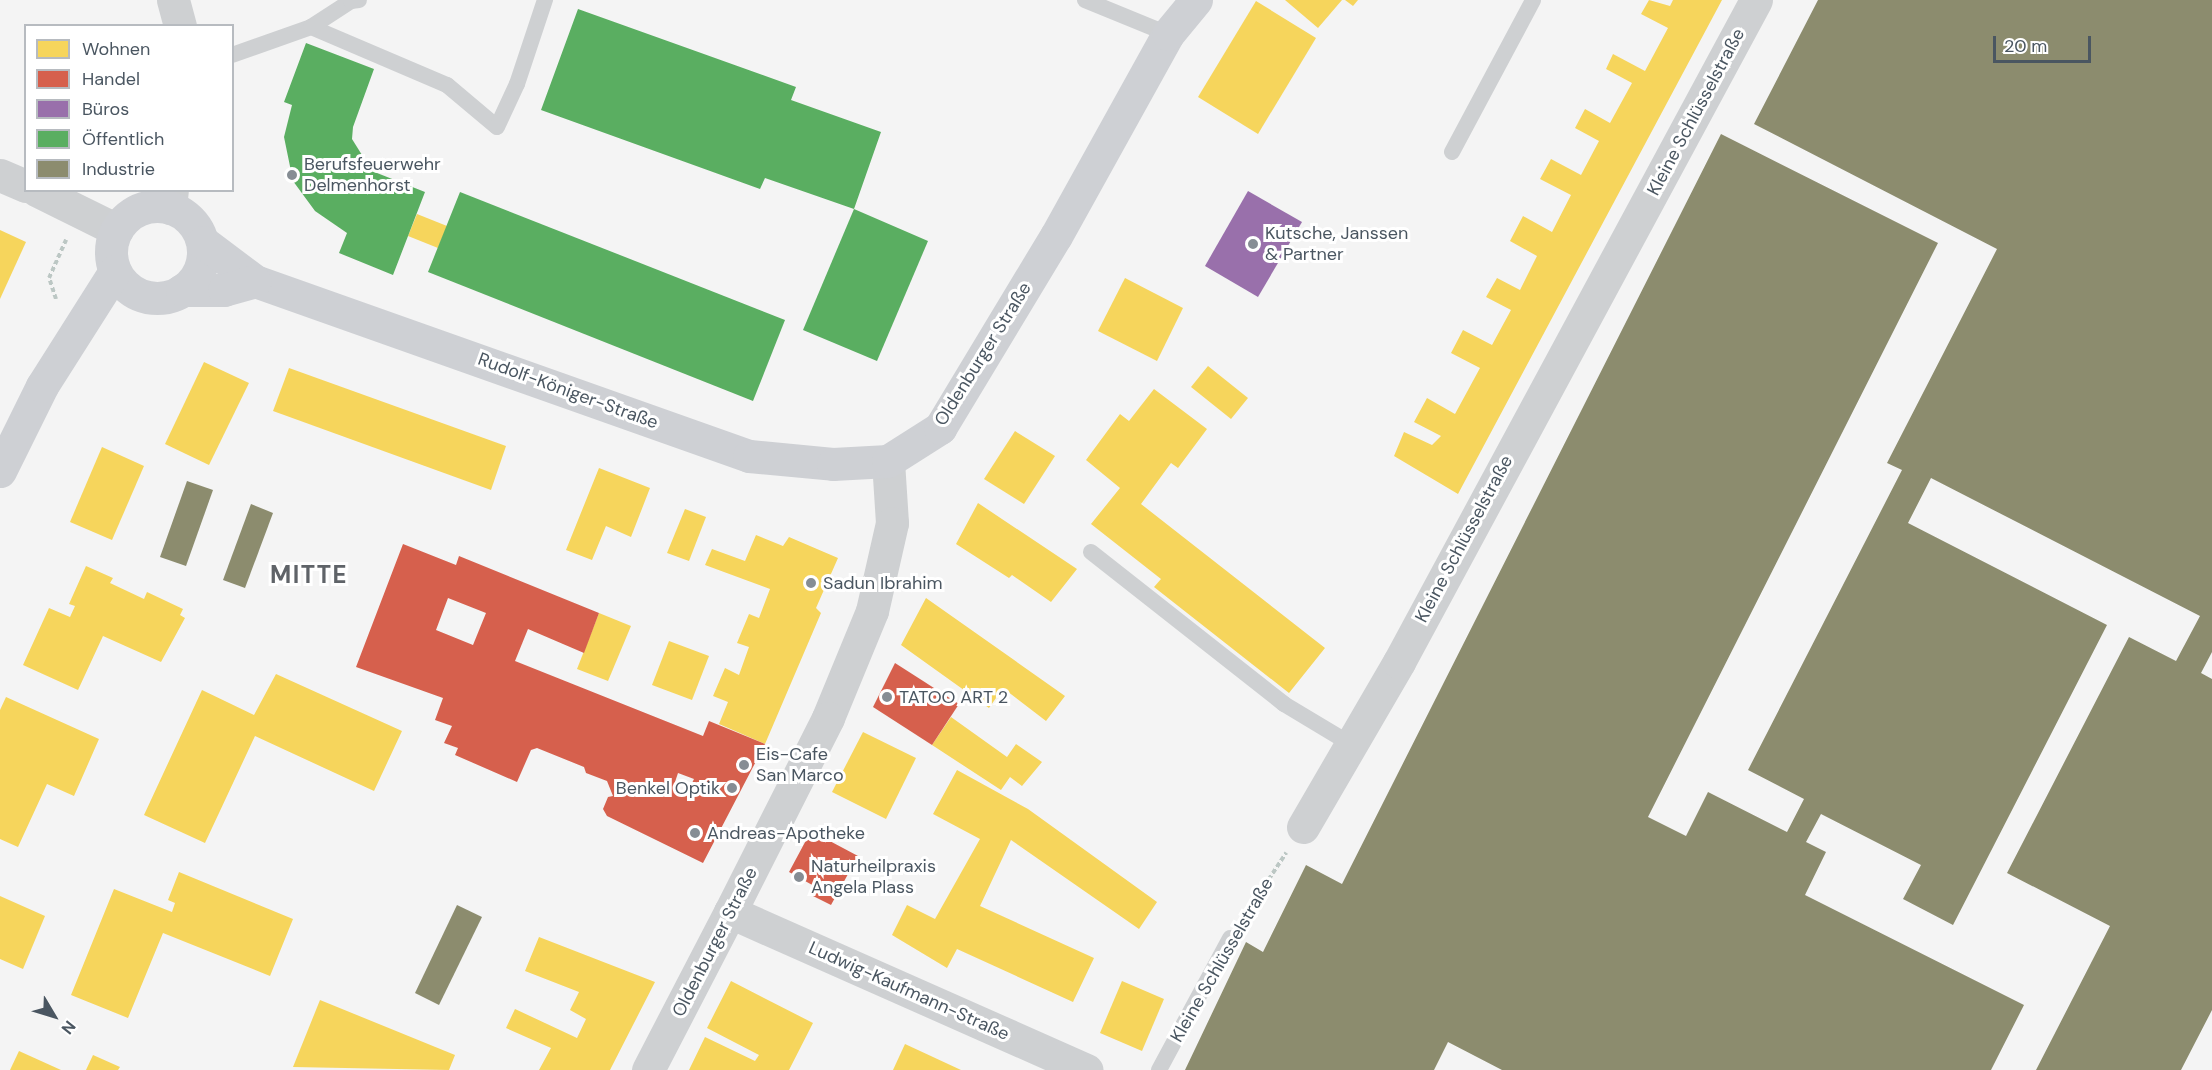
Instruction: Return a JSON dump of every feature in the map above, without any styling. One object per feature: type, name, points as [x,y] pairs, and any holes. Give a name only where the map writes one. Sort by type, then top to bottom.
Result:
[{"type":"main road","name":"Oldenburger Straße","points":[[888,460],[940,428],[1056,236],[1168,34],[1196,0]]},
{"type":"main road","name":"Rudolf-Königer-Straße","points":[[117,230],[136,211],[171,199],[194,224],[202,242],[255,281],[749,456],[833,464],[888,460]]},
{"type":"main road","points":[[117,230],[112,245],[126,282],[155,298],[182,290],[224,290],[255,281]]},
{"type":"main road","points":[[182,290],[194,280],[202,265],[202,242]]},
{"type":"main road","points":[[0,471],[42,387],[71,344],[126,282]]},
{"type":"street","points":[[173,0],[179,24]]},
{"type":"street","name":"Kleine Schlüsselstraße","points":[[1303,827],[1349,743],[1399,662],[1756,0]]},
{"type":"street","points":[[0,175],[24,185]]},
{"type":"street","points":[[40,192],[117,230]]},
{"type":"street","name":"Oldenburger Straße","points":[[648,1070],[828,718],[872,611],[892,523],[888,460]]},
{"type":"street","name":"Ludwig-Kaufmann-Straße","points":[[730,912],[1087,1070]]},
{"type":"lane","points":[[234,54],[311,27],[351,1],[359,0]]},
{"type":"lane","points":[[311,27],[447,85],[496,127],[517,84],[545,0]]},
{"type":"lane","points":[[1085,0],[1168,34]]},
{"type":"lane","points":[[1452,152],[1533,0]]},
{"type":"lane","points":[[1091,552],[1284,704],[1349,743]]},
{"type":"lane","name":"Kleine Schlüsselstraße","points":[[1159,1070],[1230,938]]},
{"type":"path","points":[[71,344],[49,278],[79,210]]},
{"type":"path","name":"Kleine Schlüsselstraße","points":[[1230,938],[1303,827]]},
{"type":"building: Wohnen","points":[[1285,0],[1342,0],[1318,28]]},
{"type":"building: Wohnen","points":[[1345,0],[1358,0],[1353,6]]},
{"type":"building: Wohnen","points":[[1649,0],[1670,6],[1673,0],[1722,0],[1458,494],[1394,456],[1404,432],[1432,445],[1441,436],[1414,422],[1427,398],[1455,414],[1480,368],[1451,353],[1463,330],[1492,345],[1511,310],[1486,297],[1497,278],[1520,290],[1537,256],[1510,241],[1523,216],[1552,232],[1571,195],[1540,179],[1551,159],[1581,175],[1599,141],[1575,128],[1585,109],[1610,123],[1632,83],[1606,69],[1613,54],[1645,71],[1668,28],[1641,14]]},
{"type":"building: Wohnen","points":[[1256,1],[1316,38],[1258,134],[1198,97]]},
{"type":"building: Wohnen","points":[[417,214],[447,226],[438,248],[408,236]]},
{"type":"building: Wohnen","points":[[0,230],[26,242],[0,299]]},
{"type":"building: Wohnen","points":[[1125,278],[1183,308],[1157,361],[1098,331]]},
{"type":"building: Wohnen","points":[[204,362],[249,383],[209,465],[165,444]]},
{"type":"building: Wohnen","points":[[1208,366],[1248,398],[1231,419],[1191,387]]},
{"type":"building: Wohnen","points":[[289,368],[506,446],[491,490],[273,411]]},
{"type":"building: Wohnen","points":[[1154,389],[1207,429],[1178,468],[1171,463],[1141,504],[1325,648],[1289,693],[1154,587],[1161,579],[1091,524],[1120,488],[1086,460],[1120,414],[1129,421]]},
{"type":"building: Wohnen","points":[[1015,431],[1055,456],[1024,504],[984,479]]},
{"type":"building: Wohnen","points":[[102,447],[144,466],[112,540],[70,522]]},
{"type":"building: Wohnen","points":[[599,468],[650,488],[631,537],[606,526],[592,560],[566,550]]},
{"type":"building: Wohnen","points":[[978,503],[1077,569],[1051,602],[1012,575],[1009,578],[956,544]]},
{"type":"building: Wohnen","points":[[685,509],[706,517],[689,561],[667,553]]},
{"type":"building: Wohnen","points":[[756,535],[783,546],[789,537],[838,558],[816,608],[821,613],[765,744],[719,724],[728,702],[713,696],[725,668],[739,675],[749,647],[737,643],[749,614],[759,618],[770,589],[705,565],[712,549],[745,561]]},
{"type":"building: Wohnen","points":[[86,566],[113,578],[110,583],[144,599],[147,592],[183,609],[180,615],[185,618],[161,662],[103,636],[78,690],[23,665],[49,608],[70,617],[75,606],[69,604]]},
{"type":"building: Wohnen","points":[[926,598],[1065,696],[1046,721],[1003,688],[989,708],[901,645]]},
{"type":"building: Wohnen","points":[[599,613],[631,626],[608,681],[577,669]]},
{"type":"building: Wohnen","points":[[669,641],[709,656],[692,700],[652,685]]},
{"type":"building: Wohnen","points":[[276,674],[402,731],[374,791],[255,736],[205,843],[144,815],[202,690],[254,715]]},
{"type":"building: Wohnen","points":[[6,697],[99,739],[74,796],[47,784],[18,847],[0,839],[0,710]]},
{"type":"building: Wohnen","points":[[951,717],[1007,757],[1016,744],[1042,762],[1022,786],[1010,777],[1001,790],[932,745]]},
{"type":"building: Wohnen","points":[[863,732],[916,758],[886,819],[832,792]]},
{"type":"building: Wohnen","points":[[957,770],[1028,809],[1157,902],[1139,929],[1011,840],[980,906],[1094,958],[1073,1002],[957,949],[947,968],[892,935],[907,905],[935,919],[980,839],[933,814]]},
{"type":"building: Wohnen","points":[[179,872],[293,919],[270,976],[163,933],[128,1018],[71,995],[114,889],[172,912],[175,903],[168,900]]},
{"type":"building: Wohnen","points":[[0,896],[45,916],[23,969],[0,959]]},
{"type":"building: Wohnen","points":[[539,937],[655,982],[610,1070],[539,1070],[551,1048],[506,1028],[515,1009],[577,1038],[586,1019],[570,1010],[579,992],[525,971]]},
{"type":"building: Wohnen","points":[[731,981],[813,1023],[789,1070],[689,1070],[705,1037],[755,1061],[759,1055],[707,1028]]},
{"type":"building: Wohnen","points":[[1122,981],[1164,999],[1142,1051],[1100,1033]]},
{"type":"building: Wohnen","points":[[320,1000],[455,1055],[449,1070],[293,1067]]},
{"type":"building: Wohnen","points":[[905,1044],[961,1070],[893,1070]]},
{"type":"building: Wohnen","points":[[19,1051],[61,1070],[10,1070]]},
{"type":"building: Wohnen","points":[[93,1055],[120,1067],[118,1070],[86,1070]]},
{"type":"building: Handel","points":[[403,544],[456,565],[459,556],[599,613],[584,653],[528,629],[515,661],[703,736],[709,721],[765,744],[703,863],[607,816],[603,809],[608,797],[613,796],[607,781],[586,773],[584,767],[537,748],[531,750],[517,782],[455,755],[458,748],[444,743],[452,726],[435,720],[443,698],[356,667]],"holes":[[[448,598],[486,613],[473,645],[436,630]],[[678,773],[694,779],[687,793],[673,788]]]},
{"type":"building: Handel","points":[[895,663],[959,704],[932,745],[873,707]]},
{"type":"building: Handel","points":[[811,831],[858,856],[831,905],[809,894],[814,886],[789,872]]},
{"type":"building: Büros","name":"Kutsche, Janssen & Partner","points":[[1248,191],[1302,222],[1258,297],[1205,266]]},
{"type":"building: Öffentlich","points":[[578,9],[796,87],[791,100],[881,132],[854,209],[765,178],[760,189],[541,110]]},
{"type":"building: Öffentlich","points":[[306,43],[374,69],[353,127],[352,139],[372,171],[425,192],[393,275],[339,253],[347,233],[315,211],[293,181],[284,137],[292,105],[284,102]]},
{"type":"building: Öffentlich","points":[[460,192],[785,320],[753,401],[428,272]]},
{"type":"building: Öffentlich","points":[[854,209],[928,241],[877,361],[803,330]]},
{"type":"building: Industrie","points":[[1818,0],[2212,0],[2212,652],[2201,673],[2212,679],[2212,1010],[2181,1070],[2036,1070],[2110,926],[2007,873],[2129,637],[2176,661],[2200,616],[1931,478],[1908,523],[2107,625],[1953,925],[1903,899],[1921,865],[1821,814],[1806,842],[1826,852],[1805,895],[2024,1005],[1991,1070],[1502,1070],[1448,1042],[1434,1070],[1185,1070],[1246,942],[1263,952],[1306,865],[1342,884],[1721,134],[1938,243],[1648,817],[1686,836],[1708,792],[1787,832],[1804,799],[1748,770],[1902,470],[1887,463],[1997,249],[1754,124]]},
{"type":"building: Industrie","points":[[187,481],[213,490],[186,566],[160,557]]},
{"type":"building: Industrie","points":[[251,504],[273,513],[245,588],[223,580]]},
{"type":"building: Industrie","points":[[457,905],[482,917],[439,1005],[415,993]]},
{"type":"place","name":"Berufsfeuerwehr Delmenhorst","points":[[292,175]]},
{"type":"place","name":"Kutsche, Janssen & Partner","points":[[1253,244]]},
{"type":"place","name":"Sadun Ibrahim","points":[[811,583]]},
{"type":"place","name":"TATOO ART 2","points":[[887,697]]},
{"type":"place","name":"Eis-Cafe San Marco","points":[[744,765]]},
{"type":"place","name":"Benkel Optik","points":[[732,788]]},
{"type":"place","name":"Andreas-Apotheke","points":[[695,833]]},
{"type":"place","name":"Naturheilpraxis Angela Plass","points":[[799,877]]},
{"type":"district","name":"MITTE","points":[[309,575]]}]
